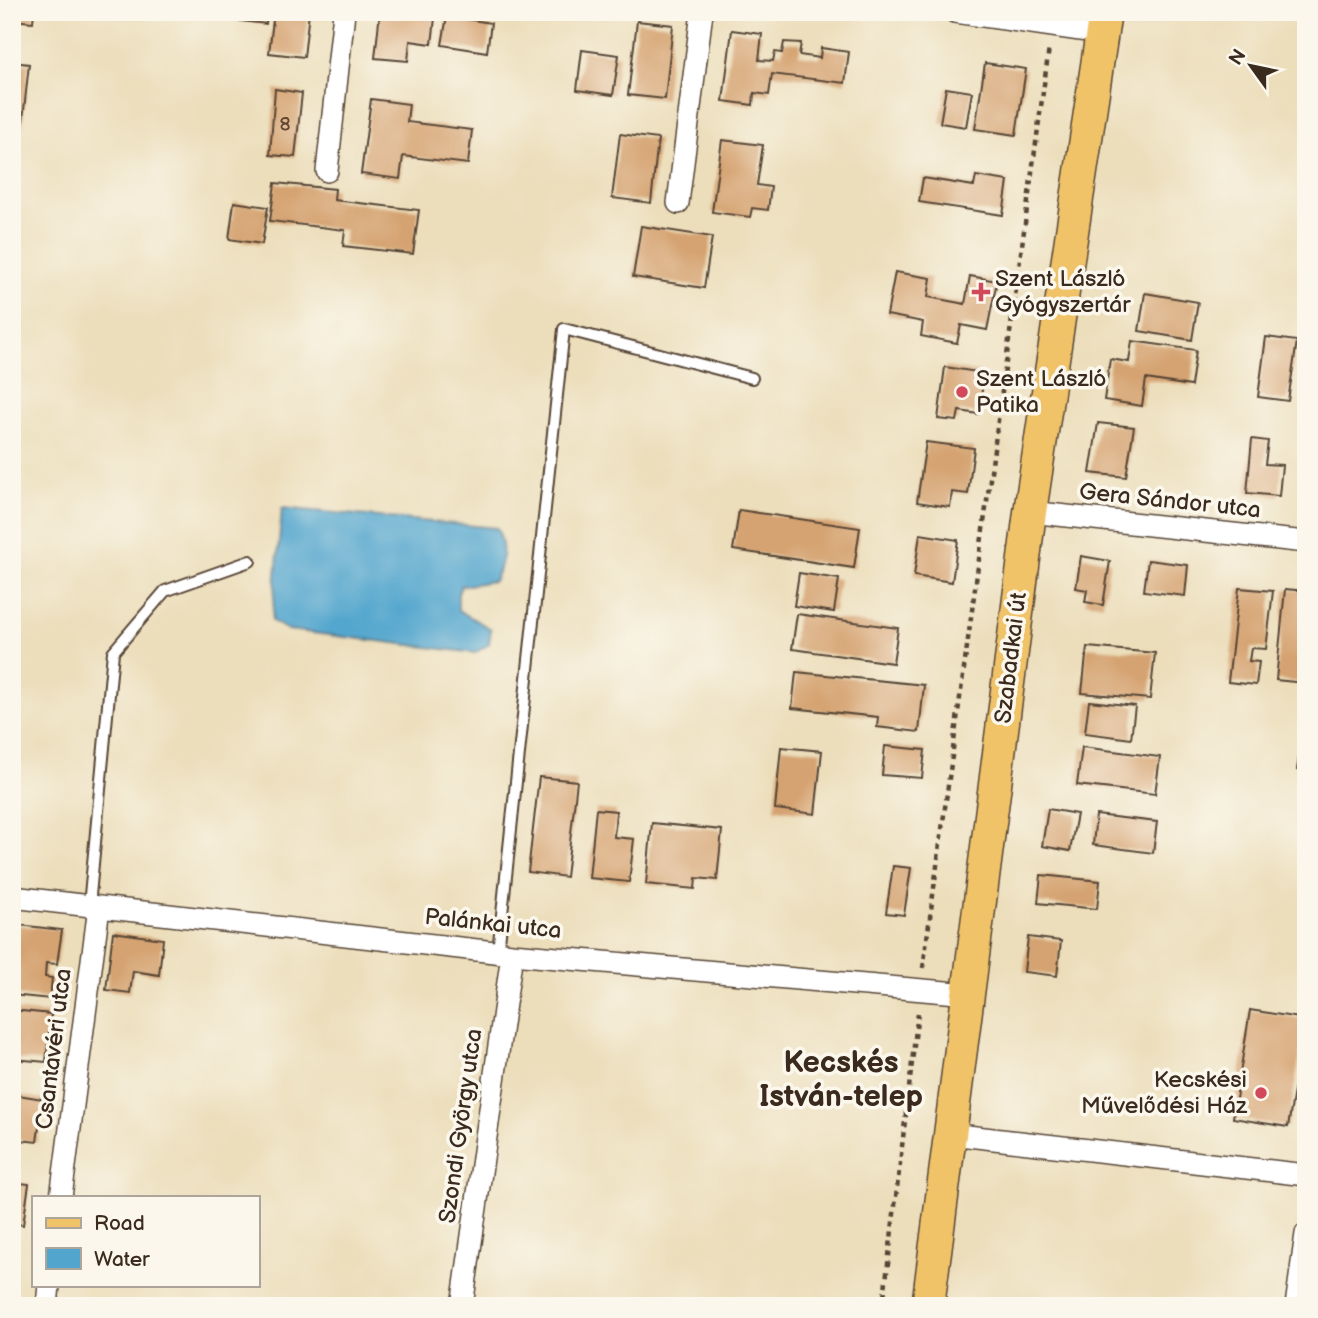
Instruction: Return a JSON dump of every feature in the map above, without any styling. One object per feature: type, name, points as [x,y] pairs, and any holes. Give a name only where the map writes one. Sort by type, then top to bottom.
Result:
[{"type":"main road","name":"Szabadkai út","points":[[928,1306],[1030,512],[1103,23]]},
{"type":"street","points":[[327,171],[344,12]]},
{"type":"street","points":[[678,202],[702,12]]},
{"type":"street","points":[[955,12],[1052,25],[1103,23]]},
{"type":"street","name":"Gera Sándor utca","points":[[1030,512],[1306,542]]},
{"type":"street","name":"Palánkai utca","points":[[12,897],[505,953],[969,994]]},
{"type":"street","name":"Csantavéri utca","points":[[61,1196],[94,906]]},
{"type":"street","name":"Szondi György utca","points":[[462,1306],[505,953]]},
{"type":"street","points":[[950,1134],[1306,1175]]},
{"type":"street","points":[[1296,1306],[1306,1234]]},
{"type":"street","points":[[47,1306],[49,1286]]},
{"type":"lane","points":[[505,953],[564,330],[752,378]]},
{"type":"lane","points":[[94,906],[113,652],[165,591],[250,561]]},
{"type":"path","points":[[883,1306],[920,991],[1052,25]]},
{"type":"water","points":[[282,508],[497,528],[502,542],[502,555],[494,581],[461,586],[458,594],[458,610],[491,629],[489,644],[475,653],[288,630],[272,621]]},
{"type":"building","points":[[12,12],[34,12],[33,22],[12,20]]},
{"type":"building","points":[[184,12],[267,12],[266,24]]},
{"type":"building","points":[[274,12],[309,12],[304,57],[269,53]]},
{"type":"building","points":[[380,12],[415,12],[414,16],[435,18],[432,44],[410,41],[408,61],[375,58]]},
{"type":"building","points":[[447,16],[491,23],[487,52],[442,45]]},
{"type":"building","points":[[637,21],[673,25],[665,99],[628,95]]},
{"type":"building","points":[[732,30],[762,34],[759,60],[773,61],[775,52],[782,53],[784,42],[801,43],[799,55],[820,58],[821,48],[849,52],[845,83],[772,74],[769,95],[754,93],[753,105],[723,101]]},
{"type":"building","points":[[582,50],[619,55],[613,95],[577,90]]},
{"type":"building","points":[[12,62],[29,64],[22,129],[12,128]]},
{"type":"building","points":[[985,63],[1026,69],[1016,135],[975,129]]},
{"type":"building","points":[[946,88],[972,92],[966,127],[940,123]]},
{"type":"building","points":[[275,89],[302,93],[295,157],[270,155]]},
{"type":"building","points":[[371,99],[409,104],[407,122],[472,130],[468,164],[403,156],[400,179],[361,174]]},
{"type":"building","points":[[620,134],[658,139],[651,203],[612,198]]},
{"type":"building","points":[[722,140],[763,145],[757,185],[771,187],[768,210],[752,208],[750,217],[712,212]]},
{"type":"building","points":[[976,176],[1008,181],[1003,215],[919,202],[923,178],[974,186]]},
{"type":"building","points":[[275,183],[335,189],[334,200],[419,210],[413,254],[343,246],[345,230],[270,221]]},
{"type":"building","points":[[234,202],[268,207],[262,244],[229,239]]},
{"type":"building","points":[[641,226],[712,237],[704,288],[633,277]]},
{"type":"building","points":[[895,272],[931,278],[928,297],[965,304],[970,276],[997,281],[987,330],[961,325],[957,343],[921,336],[923,322],[887,315]]},
{"type":"building","points":[[1145,293],[1198,302],[1192,340],[1139,331]]},
{"type":"building","points":[[1266,337],[1297,341],[1288,401],[1258,397]]},
{"type":"building","points":[[1132,341],[1196,350],[1191,386],[1146,379],[1142,406],[1104,400],[1110,359],[1129,362]]},
{"type":"building","name":"Szent László Patika","points":[[945,367],[984,373],[979,414],[959,411],[957,421],[938,419]]},
{"type":"building","points":[[1098,423],[1134,427],[1126,477],[1090,473]]},
{"type":"building","points":[[1252,439],[1268,441],[1265,464],[1282,465],[1279,496],[1247,493]]},
{"type":"building","points":[[926,442],[974,448],[968,494],[952,492],[950,507],[917,502]]},
{"type":"building","points":[[1306,462],[1306,494],[1300,493]]},
{"type":"building","points":[[739,510],[860,528],[854,568],[733,550]]},
{"type":"building","points":[[920,534],[958,540],[952,582],[914,576]]},
{"type":"building","points":[[1081,556],[1110,561],[1103,605],[1085,602],[1087,590],[1076,588]]},
{"type":"building","points":[[1148,560],[1188,565],[1185,596],[1144,591]]},
{"type":"building","points":[[799,573],[839,579],[834,612],[794,606]]},
{"type":"building","points":[[1239,588],[1273,591],[1266,649],[1251,648],[1249,661],[1259,662],[1256,685],[1228,682]]},
{"type":"building","points":[[1285,589],[1306,591],[1304,683],[1276,680]]},
{"type":"building","points":[[797,614],[898,628],[893,663],[792,649]]},
{"type":"building","points":[[1087,647],[1155,653],[1150,699],[1082,693]]},
{"type":"building","points":[[796,672],[924,685],[919,732],[877,727],[878,717],[792,708]]},
{"type":"building","points":[[1089,701],[1135,706],[1131,739],[1085,733]]},
{"type":"building","points":[[1303,729],[1306,729],[1306,771],[1297,770]]},
{"type":"building","points":[[885,746],[925,750],[922,778],[882,775]]},
{"type":"building","points":[[781,747],[822,751],[815,814],[775,809]]},
{"type":"building","points":[[1082,747],[1160,757],[1155,794],[1077,785]]},
{"type":"building","points":[[539,777],[577,781],[566,877],[528,872]]},
{"type":"building","points":[[1303,784],[1306,784],[1306,824],[1298,823]]},
{"type":"building","points":[[596,809],[616,811],[614,837],[634,839],[629,882],[589,878]]},
{"type":"building","points":[[1048,809],[1077,814],[1070,851],[1042,846]]},
{"type":"building","points":[[1096,815],[1157,822],[1153,853],[1093,845]]},
{"type":"building","points":[[652,823],[722,830],[717,880],[696,878],[695,889],[646,884]]},
{"type":"building","points":[[893,866],[911,868],[904,915],[886,913]]},
{"type":"building","points":[[1041,875],[1100,881],[1097,909],[1038,903]]},
{"type":"building","points":[[19,925],[62,930],[57,964],[46,963],[45,977],[52,978],[50,999],[12,995]]},
{"type":"building","points":[[113,932],[163,939],[159,975],[133,971],[130,993],[106,990]]},
{"type":"building","points":[[1028,937],[1061,941],[1057,976],[1024,972]]},
{"type":"building","points":[[12,1010],[51,1014],[46,1062],[14,1059]]},
{"type":"building","points":[[1250,1010],[1306,1019],[1288,1127],[1233,1118]]},
{"type":"building","points":[[12,1094],[43,1099],[37,1142],[12,1139]]},
{"type":"building","points":[[12,1182],[29,1184],[23,1225],[12,1223]]},
{"type":"place","name":"Szent László Gyógyszertár","points":[[981,292]]},
{"type":"place","name":"Szent László Patika","points":[[962,392]]},
{"type":"place","name":"Kecskési Művelődési Ház","points":[[1261,1093]]},
{"type":"district","name":"Kecskés István-telep","points":[[841,1080]]}]
